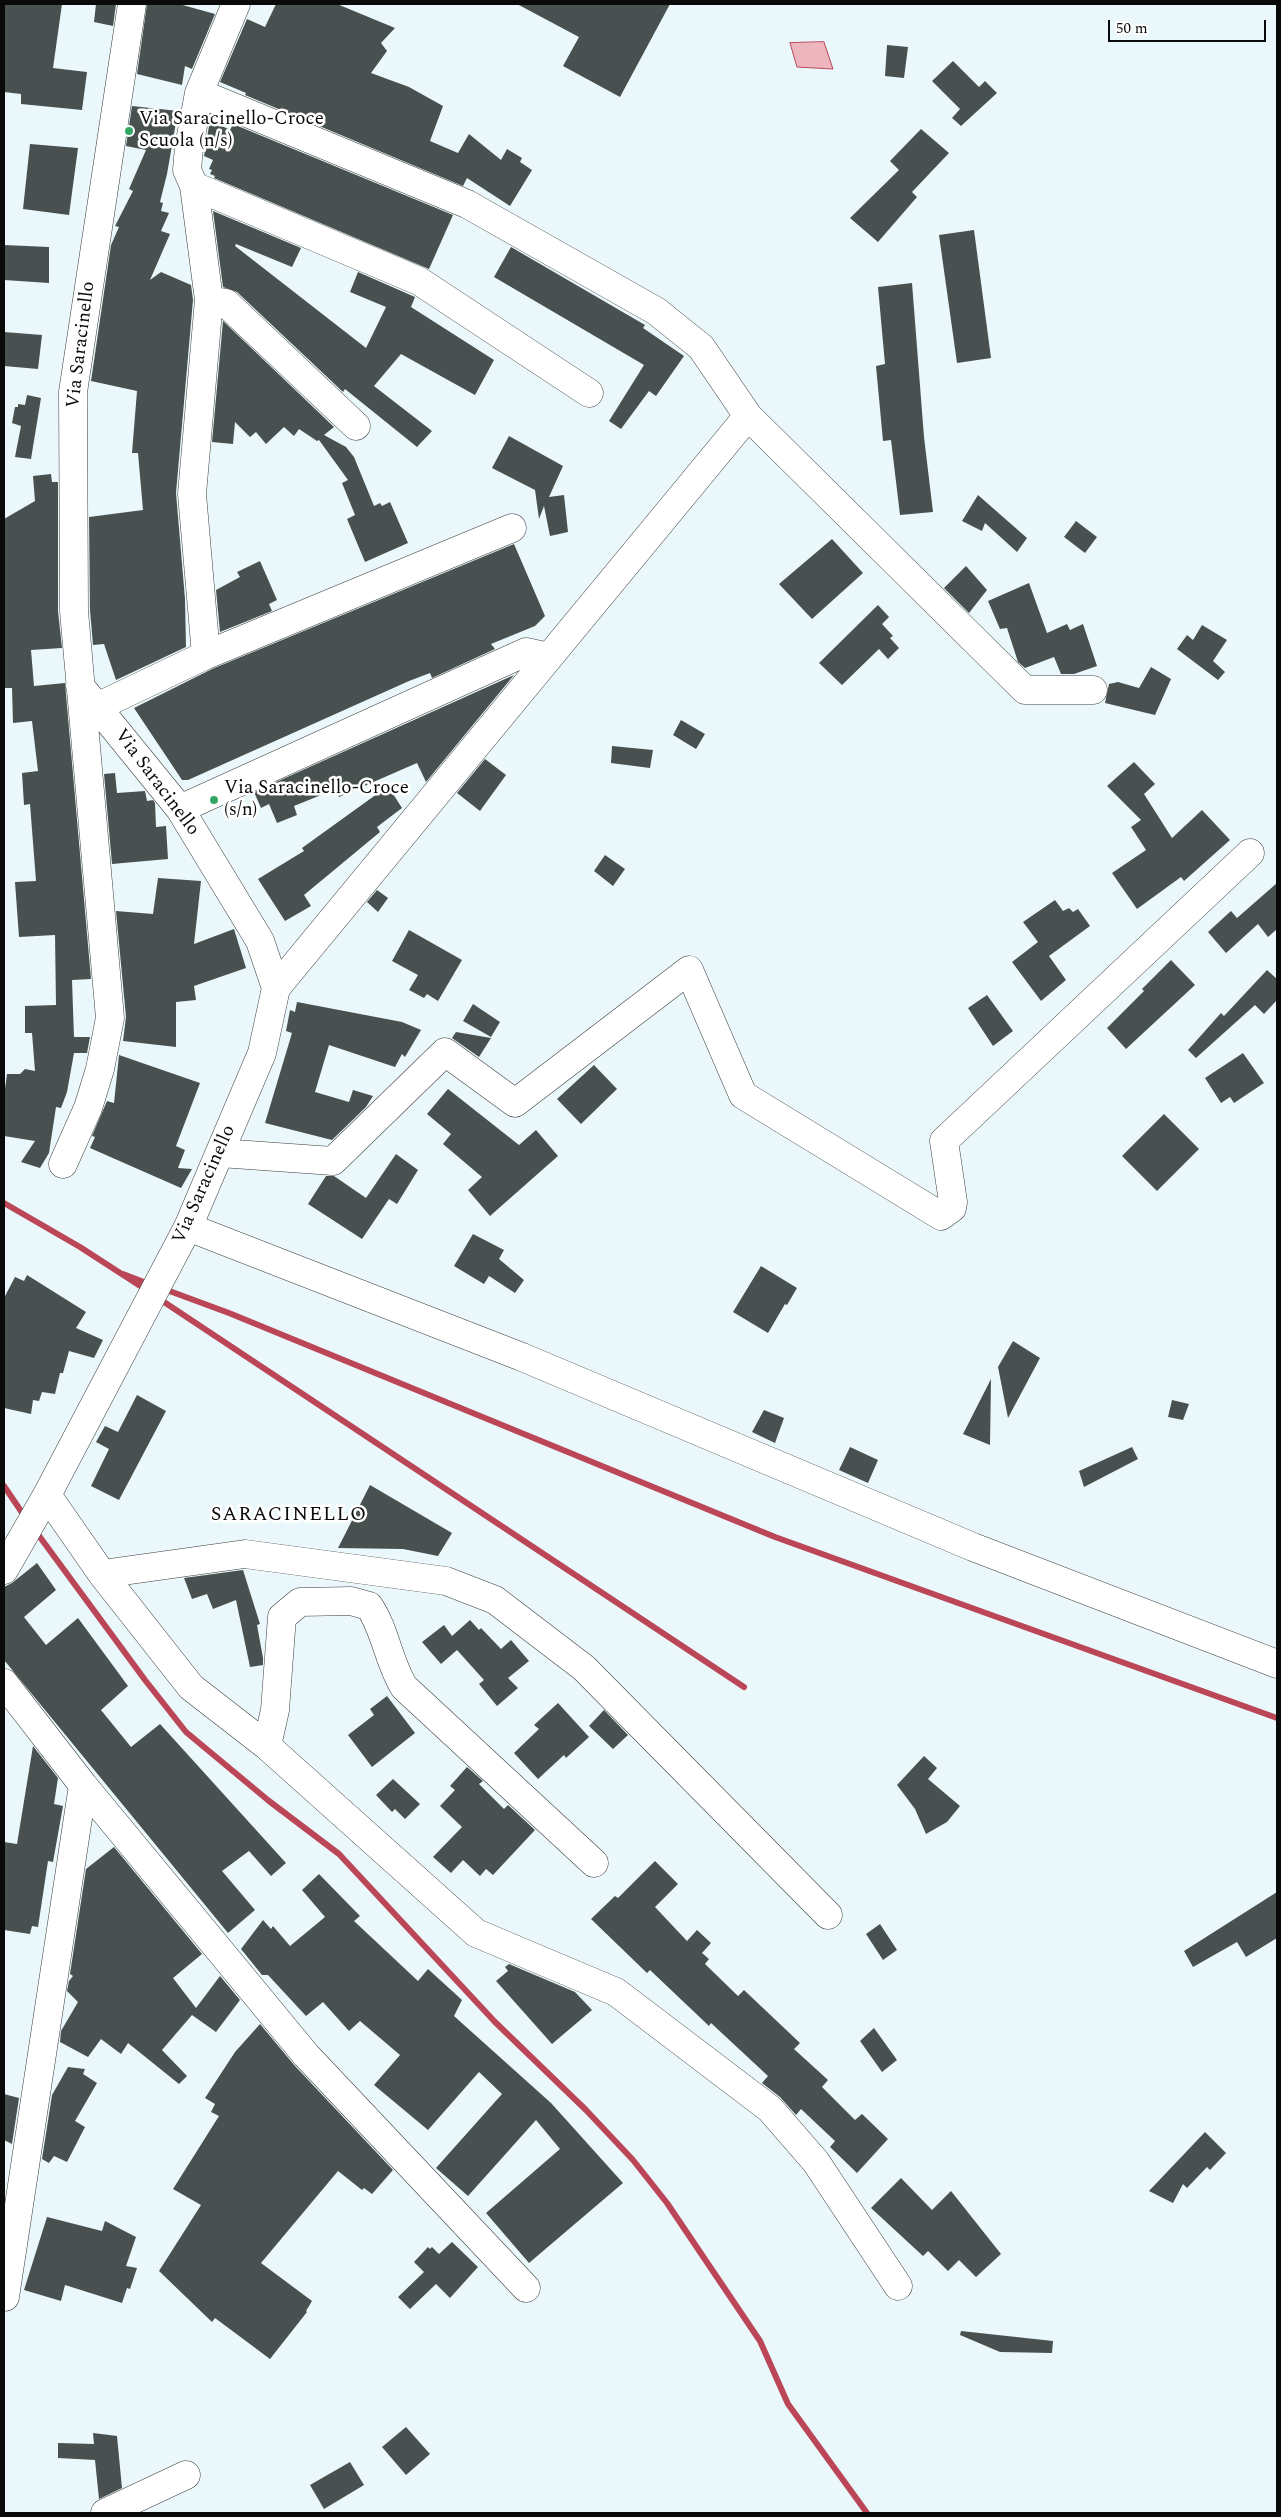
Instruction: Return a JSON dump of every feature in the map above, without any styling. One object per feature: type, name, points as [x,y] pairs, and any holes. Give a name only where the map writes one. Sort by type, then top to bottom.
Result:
[{"type":"street","name":"Via Saracinello","points":[[10,1560],[128,1343],[184,1234],[262,1053],[276,988],[260,941],[180,809],[89,696],[74,611],[73,392],[132,4]]},
{"type":"street","points":[[206,655],[192,494],[209,300],[194,186],[187,170],[189,147],[199,93],[236,4]]},
{"type":"street","points":[[199,93],[467,204],[656,311],[701,347],[748,416],[1025,690],[1093,690]]},
{"type":"street","points":[[194,186],[419,281],[590,393]]},
{"type":"street","points":[[209,300],[226,303],[356,426]]},
{"type":"street","points":[[276,988],[748,416]]},
{"type":"street","points":[[63,1164],[88,1108],[100,1069],[110,1018],[89,696],[206,655],[512,528]]},
{"type":"street","points":[[180,809],[526,652],[549,657]]},
{"type":"street","points":[[220,1153],[333,1161],[445,1052],[515,1103],[689,970],[743,1095],[941,1216],[952,1208],[953,1202],[944,1141],[1250,853]]},
{"type":"street","points":[[184,1234],[522,1357],[973,1547],[1277,1664]]},
{"type":"street","points":[[44,1500],[191,1687],[267,1746],[476,1933],[616,1992],[770,2110],[816,2162],[898,2286]]},
{"type":"street","points":[[102,1574],[246,1554],[446,1580],[495,1600],[584,1668],[828,1915]]},
{"type":"street","points":[[267,1746],[275,1710],[282,1617],[300,1602],[351,1601],[369,1606],[378,1619],[394,1670],[404,1687],[594,1863]]},
{"type":"street","points":[[4,1683],[82,1785],[306,2055],[526,2288]]},
{"type":"street","points":[[5,2297],[82,1785]]},
{"type":"street","points":[[105,2513],[186,2475]]},
{"type":"shaded area","points":[[824,42],[833,69],[797,67],[790,43]]},
{"type":"building","points":[[4,4],[62,4],[53,68],[87,72],[82,110],[21,104],[21,94],[4,92]]},
{"type":"building","points":[[96,4],[116,4],[113,26],[94,22]]},
{"type":"building","points":[[147,4],[179,4],[215,14],[192,69],[185,66],[182,85],[137,74]]},
{"type":"building","points":[[276,4],[337,4],[395,28],[381,43],[387,51],[371,73],[409,87],[443,106],[430,141],[458,153],[469,134],[501,160],[507,149],[522,158],[520,162],[532,170],[510,206],[467,178],[463,186],[245,95],[246,93],[220,82],[247,19],[265,27]]},
{"type":"building","points":[[517,4],[670,4],[620,97],[563,66],[579,37]]},
{"type":"building","points":[[887,45],[908,47],[904,78],[885,76]]},
{"type":"building","points":[[953,61],[979,87],[985,81],[997,93],[961,126],[952,118],[960,109],[932,81]]},
{"type":"building","points":[[132,106],[178,111],[160,202],[163,203],[161,211],[169,213],[161,231],[170,234],[150,280],[161,272],[191,285],[193,300],[176,493],[185,599],[186,647],[116,680],[104,644],[93,645],[90,610],[89,517],[143,510],[138,453],[132,453],[137,391],[91,381],[111,245],[119,227],[115,226],[133,191],[129,189],[146,150],[126,146]]},
{"type":"building","points":[[210,120],[230,130],[233,124],[453,215],[429,269],[214,178],[215,176],[210,174],[212,170],[209,169],[213,160],[204,156]]},
{"type":"building","points":[[921,129],[949,153],[912,192],[917,197],[878,242],[850,218],[899,170],[890,161]]},
{"type":"building","points":[[30,144],[78,148],[69,215],[23,209]]},
{"type":"building","points":[[213,211],[301,248],[292,267],[236,244],[235,246],[366,348],[386,307],[350,292],[358,272],[415,297],[411,307],[494,360],[475,395],[401,354],[374,386],[432,431],[417,447],[345,389],[343,392],[237,292],[223,287]]},
{"type":"building","points":[[974,230],[991,358],[957,363],[939,235]]},
{"type":"building","points":[[4,245],[49,247],[49,283],[4,280]]},
{"type":"building","points":[[511,247],[645,325],[643,328],[684,356],[656,396],[649,391],[621,429],[609,421],[644,365],[494,277]]},
{"type":"building","points":[[912,283],[924,437],[933,512],[900,515],[891,440],[883,441],[876,366],[885,364],[878,287]]},
{"type":"building","points":[[223,321],[334,427],[324,435],[346,447],[354,457],[374,506],[380,503],[382,506],[390,502],[408,543],[365,562],[347,519],[355,515],[342,483],[348,480],[319,440],[317,441],[299,429],[294,436],[284,427],[266,444],[256,432],[250,437],[235,422],[233,444],[212,442]]},
{"type":"building","points":[[4,332],[42,335],[38,369],[4,366]]},
{"type":"building","points":[[27,395],[41,398],[31,459],[15,457],[21,426],[12,423],[15,407],[18,407],[18,404],[25,405]]},
{"type":"building","points":[[509,436],[563,466],[549,497],[564,495],[568,532],[550,536],[544,506],[539,519],[535,490],[492,468]]},
{"type":"building","points":[[51,474],[52,482],[58,482],[58,611],[62,648],[31,650],[34,686],[65,683],[91,979],[72,980],[74,1037],[90,1037],[87,1053],[74,1053],[67,1092],[61,1108],[56,1107],[49,1153],[40,1168],[21,1162],[35,1141],[4,1136],[4,1096],[7,1074],[20,1074],[25,1069],[35,1071],[32,1033],[25,1033],[25,1006],[56,1005],[55,935],[19,937],[15,882],[36,881],[30,804],[24,805],[22,773],[38,771],[32,721],[13,723],[12,688],[4,688],[4,519],[35,501],[33,476]]},
{"type":"building","points":[[978,495],[1027,538],[1017,552],[985,523],[982,531],[962,521]]},
{"type":"building","points":[[1076,521],[1097,537],[1085,553],[1064,537]]},
{"type":"building","points":[[832,539],[863,573],[812,619],[779,584]]},
{"type":"building","points":[[514,544],[545,616],[535,626],[491,644],[495,649],[432,678],[430,673],[409,681],[188,780],[182,780],[134,708],[212,669]]},
{"type":"building","points":[[260,561],[277,600],[269,604],[272,611],[220,632],[216,590],[240,577],[237,572]]},
{"type":"building","points":[[966,566],[987,590],[969,613],[944,588]]},
{"type":"building","points":[[1029,583],[1047,633],[1067,624],[1070,630],[1083,624],[1097,666],[1074,674],[1061,674],[1054,657],[1025,668],[1018,662],[1007,628],[1000,629],[988,601]]},
{"type":"building","points":[[878,605],[889,617],[882,624],[893,636],[890,638],[899,648],[888,659],[879,649],[842,685],[819,663]]},
{"type":"building","points":[[1202,625],[1227,640],[1213,661],[1225,672],[1218,680],[1177,649],[1187,635],[1193,640]]},
{"type":"building","points":[[1151,667],[1171,679],[1155,715],[1105,703],[1109,684],[1118,682],[1139,688]]},
{"type":"building","points":[[514,675],[426,782],[417,763],[339,797],[336,789],[294,806],[297,815],[277,823],[269,804],[261,808],[254,792]]},
{"type":"building","points":[[681,720],[705,734],[696,749],[673,735]]},
{"type":"building","points":[[612,746],[653,750],[650,768],[611,763]]},
{"type":"building","points":[[485,759],[506,775],[480,811],[457,793]]},
{"type":"building","points":[[1134,762],[1155,784],[1144,794],[1172,838],[1202,810],[1230,840],[1184,881],[1181,877],[1137,909],[1112,873],[1146,850],[1131,827],[1141,820],[1107,786]]},
{"type":"building","points":[[115,773],[117,793],[145,791],[147,801],[153,800],[155,803],[156,827],[166,826],[168,859],[112,864],[104,774]]},
{"type":"building","points":[[388,786],[402,808],[377,827],[380,832],[304,895],[311,906],[285,921],[258,879],[304,851],[302,848]]},
{"type":"building","points":[[605,855],[625,869],[613,886],[594,871]]},
{"type":"building","points":[[158,878],[201,881],[194,944],[234,929],[246,968],[194,986],[196,1000],[176,1002],[176,1047],[123,1041],[126,1017],[116,911],[153,914]]},
{"type":"building","points":[[1277,883],[1277,929],[1268,937],[1258,924],[1226,953],[1208,932],[1231,911],[1237,918]]},
{"type":"building","points":[[377,890],[388,898],[378,912],[367,902]]},
{"type":"building","points":[[1055,900],[1063,911],[1069,908],[1073,912],[1078,909],[1090,926],[1049,956],[1066,980],[1041,1001],[1012,962],[1038,942],[1023,922]]},
{"type":"building","points":[[409,930],[462,960],[438,1001],[427,994],[424,998],[409,990],[418,975],[392,961]]},
{"type":"building","points":[[1171,960],[1195,985],[1126,1049],[1107,1028],[1144,991],[1142,989]]},
{"type":"building","points":[[1267,970],[1277,979],[1277,1000],[1264,1014],[1255,1005],[1196,1058],[1188,1050],[1221,1013],[1224,1016]]},
{"type":"building","points":[[987,995],[1013,1031],[993,1046],[968,1008]]},
{"type":"building","points":[[297,1002],[402,1022],[421,1030],[405,1057],[402,1054],[395,1067],[329,1045],[315,1092],[349,1102],[353,1090],[373,1096],[366,1107],[332,1140],[265,1123],[292,1033],[286,1031],[290,1010],[295,1012]]},
{"type":"building","points":[[473,1004],[500,1022],[491,1037],[463,1021]]},
{"type":"building","points":[[456,1032],[491,1038],[479,1057],[452,1038]]},
{"type":"building","points":[[1243,1053],[1264,1083],[1234,1103],[1230,1097],[1221,1103],[1205,1078]]},
{"type":"building","points":[[119,1055],[200,1083],[176,1146],[185,1150],[178,1168],[192,1169],[181,1188],[90,1148],[95,1137],[92,1136],[107,1101],[114,1103]]},
{"type":"building","points":[[594,1065],[617,1089],[581,1124],[557,1099]]},
{"type":"building","points":[[448,1089],[519,1145],[536,1130],[558,1156],[490,1216],[468,1190],[482,1177],[443,1144],[451,1134],[427,1114]]},
{"type":"building","points":[[1164,1114],[1199,1149],[1157,1191],[1122,1156]]},
{"type":"building","points":[[396,1154],[418,1170],[397,1204],[389,1199],[362,1239],[308,1204],[326,1176],[334,1176],[366,1198]]},
{"type":"building","points":[[473,1234],[504,1250],[499,1259],[524,1280],[515,1293],[489,1276],[484,1284],[454,1266]]},
{"type":"building","points":[[761,1266],[797,1288],[768,1333],[733,1312]]},
{"type":"building","points":[[27,1275],[86,1312],[76,1328],[103,1340],[94,1358],[69,1351],[63,1373],[60,1373],[55,1394],[42,1392],[39,1401],[33,1400],[31,1414],[4,1408],[4,1298],[15,1277],[24,1281]]},
{"type":"building","points":[[1013,1341],[1040,1358],[1008,1418],[998,1367]]},
{"type":"building","points":[[991,1379],[990,1445],[963,1434]]},
{"type":"building","points":[[137,1395],[166,1411],[119,1500],[91,1486],[109,1449],[96,1442],[105,1426],[118,1432]]},
{"type":"building","points":[[1172,1400],[1189,1404],[1183,1420],[1168,1417]]},
{"type":"building","points":[[764,1410],[784,1418],[775,1443],[752,1432]]},
{"type":"building","points":[[850,1447],[878,1460],[868,1483],[839,1470]]},
{"type":"building","points":[[1132,1447],[1138,1459],[1084,1487],[1079,1471]]},
{"type":"building","points":[[370,1485],[452,1533],[438,1556],[403,1549],[338,1548]]},
{"type":"building","points":[[37,1563],[56,1590],[24,1617],[46,1645],[78,1618],[128,1686],[101,1710],[131,1747],[160,1724],[286,1863],[271,1876],[249,1851],[222,1871],[255,1910],[228,1933],[4,1660],[4,1587]]},
{"type":"building","points":[[243,1570],[260,1624],[257,1625],[263,1658],[263,1665],[250,1667],[236,1600],[213,1609],[207,1594],[192,1599],[184,1578]]},
{"type":"building","points":[[470,1620],[479,1630],[481,1628],[501,1649],[511,1640],[529,1661],[508,1678],[518,1688],[497,1706],[479,1684],[484,1680],[457,1650],[441,1664],[422,1642],[444,1625],[452,1636]]},
{"type":"building","points":[[387,1696],[415,1733],[372,1767],[348,1735],[374,1715],[370,1709]]},
{"type":"building","points":[[558,1703],[589,1737],[566,1758],[564,1755],[538,1779],[514,1753],[539,1729],[534,1725]]},
{"type":"building","points":[[604,1710],[628,1735],[613,1749],[589,1726]]},
{"type":"building","points":[[33,1746],[58,1778],[54,1804],[63,1806],[53,1862],[48,1861],[38,1927],[32,1926],[30,1934],[4,1930],[4,1842],[17,1844]]},
{"type":"building","points":[[924,1756],[937,1768],[928,1779],[960,1806],[947,1822],[926,1834],[915,1809],[897,1785]]},
{"type":"building","points":[[467,1767],[483,1781],[479,1784],[504,1809],[508,1805],[535,1830],[493,1875],[486,1869],[480,1876],[463,1860],[451,1873],[433,1857],[462,1827],[440,1806],[455,1790],[450,1786]]},
{"type":"building","points":[[393,1779],[420,1804],[405,1819],[395,1809],[392,1812],[376,1795]]},
{"type":"building","points":[[114,1847],[202,1954],[173,1978],[196,2008],[220,1976],[240,2000],[216,2032],[192,2015],[162,2050],[187,2076],[179,2084],[128,2043],[121,2054],[101,2039],[88,2057],[60,2042],[61,2031],[78,2002],[67,1991],[69,1981],[73,1976],[70,1974],[86,1869]]},
{"type":"building","points":[[655,1861],[678,1884],[655,1907],[687,1941],[697,1930],[711,1943],[702,1953],[709,1959],[705,1964],[738,1996],[744,1990],[800,2043],[794,2049],[828,2080],[822,2087],[855,2120],[862,2114],[888,2139],[857,2173],[830,2147],[835,2141],[801,2109],[796,2115],[780,2097],[762,2083],[768,2076],[711,2023],[709,2026],[650,1970],[647,1973],[591,1919],[615,1896],[618,1898]]},
{"type":"building","points":[[319,1874],[360,1916],[354,1921],[418,1981],[428,1969],[462,2000],[454,2016],[551,2103],[623,2183],[529,2263],[486,2213],[560,2149],[536,2120],[468,2196],[436,2168],[502,2094],[479,2072],[428,2130],[374,2085],[400,2055],[360,2021],[349,2031],[323,2002],[306,2016],[268,1975],[262,1975],[241,1949],[263,1920],[271,1929],[273,1926],[290,1946],[325,1917],[302,1890]]},
{"type":"building","points":[[1277,1892],[1277,1938],[1246,1957],[1237,1942],[1193,1967],[1184,1951]]},
{"type":"building","points":[[880,1924],[897,1950],[883,1960],[866,1934]]},
{"type":"building","points":[[509,1964],[575,1992],[592,2010],[552,2044],[496,1981],[508,1971],[505,1967]]},
{"type":"building","points":[[260,2024],[295,2066],[393,2170],[372,2194],[364,2188],[362,2190],[338,2171],[261,2263],[312,2301],[307,2312],[270,2359],[215,2318],[212,2322],[159,2271],[201,2205],[173,2189],[219,2116],[211,2112],[215,2104],[205,2098],[235,2052]]},
{"type":"building","points":[[874,2028],[897,2060],[882,2072],[860,2041]]},
{"type":"building","points":[[68,2067],[85,2069],[83,2074],[97,2083],[75,2121],[85,2127],[67,2162],[54,2156],[49,2163],[42,2159],[52,2095]]},
{"type":"building","points":[[4,2094],[19,2098],[12,2144],[4,2140]]},
{"type":"building","points":[[1205,2132],[1226,2153],[1210,2170],[1207,2167],[1187,2188],[1183,2184],[1173,2203],[1149,2191]]},
{"type":"building","points":[[901,2178],[932,2210],[951,2191],[1001,2254],[976,2277],[959,2260],[948,2271],[928,2251],[923,2256],[871,2208]]},
{"type":"building","points":[[47,2217],[102,2231],[105,2221],[136,2237],[126,2266],[137,2268],[130,2289],[127,2288],[122,2303],[65,2285],[61,2301],[24,2290]]},
{"type":"building","points":[[452,2242],[478,2267],[450,2298],[436,2284],[410,2309],[398,2297],[424,2272],[414,2262],[428,2247],[430,2249],[432,2247],[439,2254]]},
{"type":"building","points":[[961,2331],[1053,2341],[1052,2353],[1000,2352],[960,2335]]},
{"type":"building","points":[[406,2427],[430,2454],[406,2475],[382,2447]]},
{"type":"building","points":[[93,2433],[117,2436],[122,2488],[99,2499],[95,2460],[58,2458],[58,2443],[94,2444]]},
{"type":"building","points":[[350,2462],[364,2485],[324,2509],[310,2485]]},
{"type":"waterway","points":[[4,1203],[80,1247],[148,1291]]},
{"type":"waterway","points":[[123,1274],[149,1284]]},
{"type":"waterway","points":[[164,1289],[229,1313],[775,1537],[1277,1718]]},
{"type":"waterway","points":[[158,1298],[744,1687]]},
{"type":"waterway","points":[[4,1486],[25,1517]]},
{"type":"waterway","points":[[34,1529],[145,1680],[186,1732],[269,1801],[339,1854],[495,2022],[586,2110],[633,2160],[667,2203],[760,2341],[788,2404],[867,2513]]},
{"type":"place","name":"Via Saracinello-Croce Scuola (n/s)","points":[[129,131]]},
{"type":"place","name":"Via Saracinello-Croce (s/n)","points":[[214,800]]},
{"type":"district","name":"SARACINELLO","points":[[289,1516]]}]
